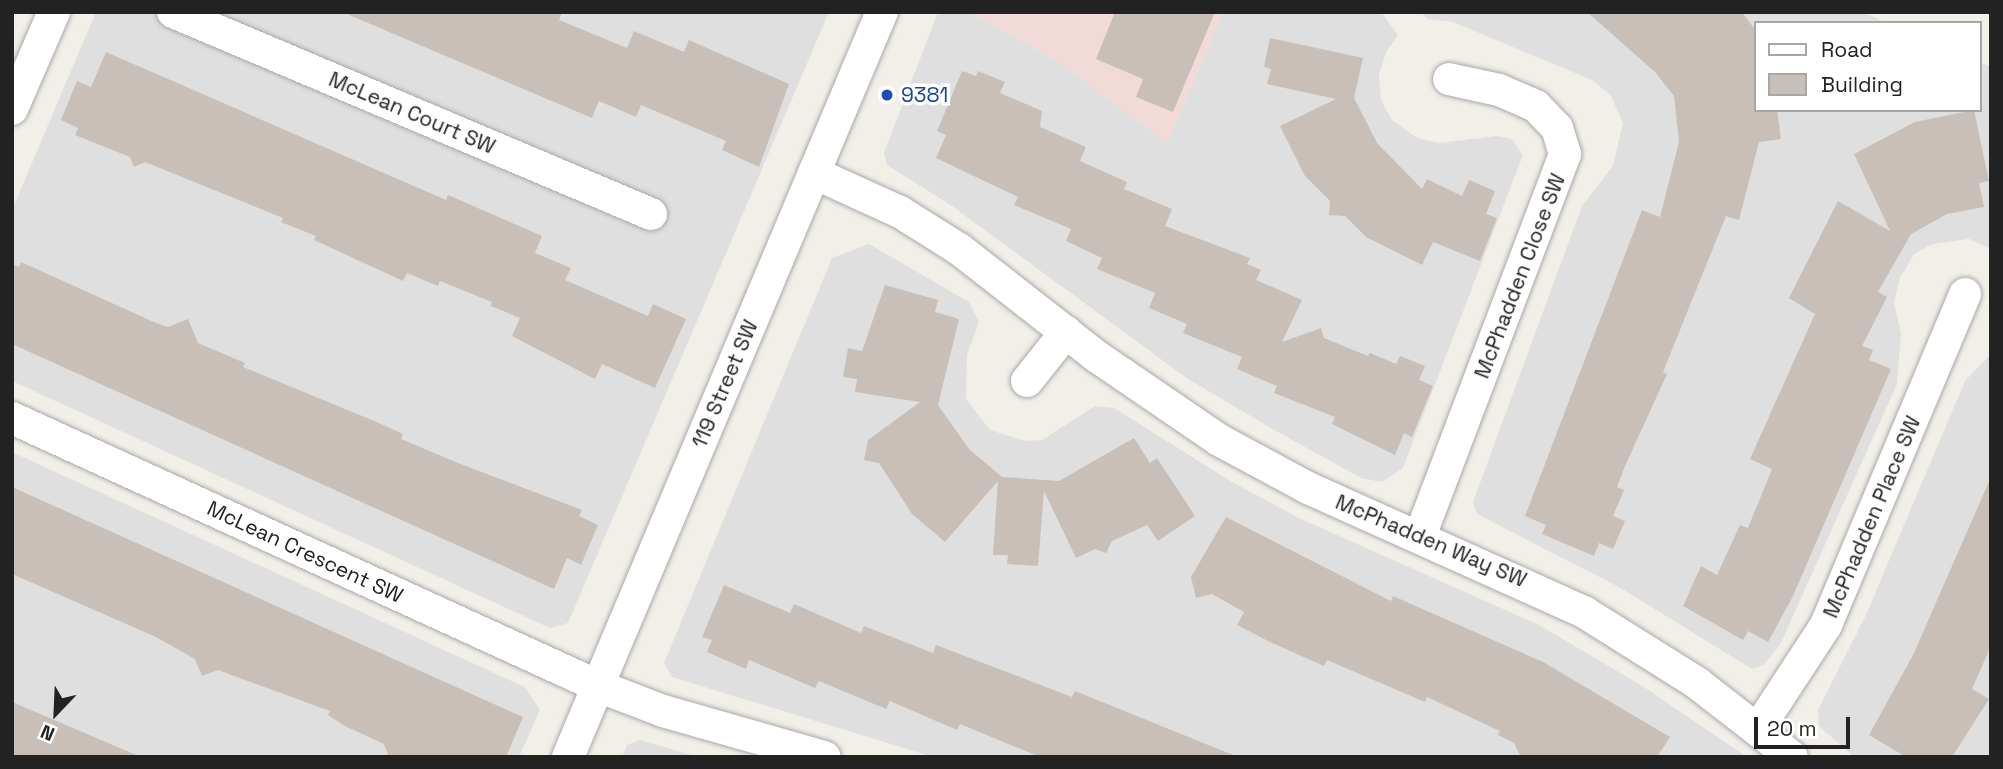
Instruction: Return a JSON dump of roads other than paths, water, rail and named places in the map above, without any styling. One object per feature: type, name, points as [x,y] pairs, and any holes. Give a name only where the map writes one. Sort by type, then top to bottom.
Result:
[{"type":"street","points":[[12,109],[54,12]]},
{"type":"street","name":"McLean Court SW","points":[[173,12],[651,214]]},
{"type":"street","name":"119 Street SW","points":[[568,757],[882,12]]},
{"type":"street","name":"McPhadden Close SW","points":[[1420,536],[1565,154],[1557,128],[1536,106],[1499,90],[1450,79]]},
{"type":"street","name":"McPhadden Way SW","points":[[814,173],[921,224],[1129,380],[1229,445],[1308,488],[1420,536],[1584,612],[1662,659],[1792,757]]},
{"type":"street","name":"McPhadden Place SW","points":[[1758,729],[1826,625],[1965,294]]},
{"type":"street","points":[[1027,381],[1066,332]]},
{"type":"street","name":"McLean Crescent SW","points":[[12,418],[598,686],[663,711],[825,757]]},
{"type":"place","name":"9381","points":[[887,95]]}]
